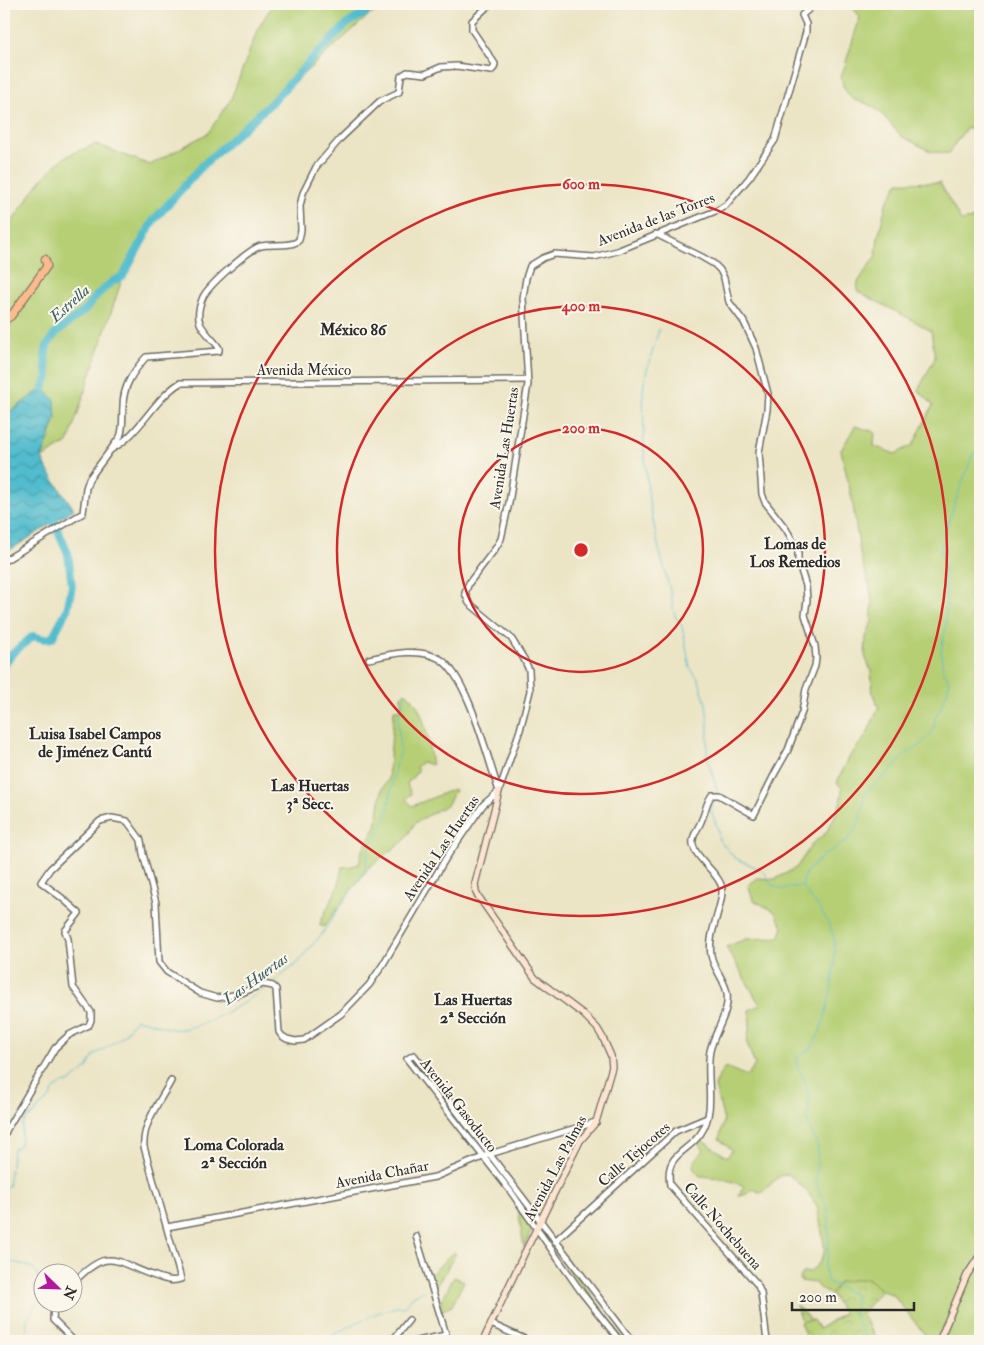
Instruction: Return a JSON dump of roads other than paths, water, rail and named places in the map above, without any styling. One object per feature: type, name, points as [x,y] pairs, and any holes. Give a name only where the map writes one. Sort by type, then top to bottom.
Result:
[{"type":"highway","points":[[4,325],[5,320],[11,316],[46,266],[45,259]]},
{"type":"main road","name":"Avenida Las Palmas","points":[[483,1341],[580,1141],[596,1122],[612,1067],[611,1056],[596,1028],[583,1014],[535,978],[474,890],[499,791]]},
{"type":"main road","points":[[939,1341],[967,1275],[980,1255]]},
{"type":"street","points":[[4,561],[83,513],[89,479],[120,437],[123,430],[124,392],[128,381],[146,357],[218,351],[219,348],[200,324],[199,307],[204,295],[210,287],[251,250],[261,246],[292,244],[299,240],[301,230],[300,206],[303,193],[316,167],[341,138],[380,101],[399,92],[400,79],[403,73],[425,74],[441,66],[457,66],[491,71],[494,68],[495,64],[472,30],[472,21],[490,4]]},
{"type":"street","name":"Avenida de las Torres","points":[[594,257],[617,251],[726,205],[749,178],[775,140],[806,32],[806,24],[802,15],[814,4]]},
{"type":"street","points":[[656,234],[702,257],[720,270],[724,278],[729,302],[744,322],[756,348],[768,394],[759,452],[762,494],[798,550],[798,561],[806,586],[805,615],[815,646],[816,658],[815,666],[806,689],[802,712],[788,750],[754,815],[718,795],[709,798],[702,820],[693,838],[693,844],[700,857],[722,886],[710,954],[727,992],[725,1009],[710,1050],[711,1088],[707,1118]]},
{"type":"street","name":"Avenida Las Huertas","points":[[4,1136],[55,1048],[69,1034],[89,1025],[92,1017],[91,1012],[73,987],[66,931],[79,914],[41,882],[50,868],[100,821],[112,818],[127,821],[141,840],[156,903],[159,962],[168,972],[200,993],[217,998],[239,994],[259,985],[271,985],[276,989],[277,1028],[282,1036],[287,1039],[295,1041],[304,1040],[341,1014],[369,985],[382,966],[446,858],[483,805],[499,791],[524,714],[530,690],[529,670],[524,659],[511,638],[469,603],[465,593],[469,583],[501,539],[510,496],[528,384],[523,298],[530,266],[554,254],[594,257]]},
{"type":"street","name":"Avenida México","points":[[110,451],[119,446],[134,432],[156,404],[180,384],[527,380]]},
{"type":"street","points":[[368,659],[410,653],[426,654],[441,660],[445,664],[460,684],[471,709],[499,791]]},
{"type":"street","name":"Avenida Gasoducto","points":[[620,1341],[582,1293],[511,1192],[407,1059],[414,1055],[632,1341]]},
{"type":"street","points":[[82,1274],[86,1270],[110,1259],[118,1260],[148,1274],[172,1282],[181,1279],[144,1148],[148,1124],[171,1081]]},
{"type":"street","name":"Calle Nochebuena","points":[[707,1118],[701,1133],[674,1159],[669,1171],[670,1185],[757,1284],[761,1293],[767,1341]]},
{"type":"street","name":"Calle Tejocotes","points":[[555,1241],[676,1131],[707,1118]]},
{"type":"street","name":"Avenida Chañar","points":[[167,1227],[435,1177],[490,1154],[596,1122]]},
{"type":"street","points":[[416,1236],[448,1341]]},
{"type":"street","points":[[54,1312],[53,1320],[74,1341]]},
{"type":"street","points":[[392,1341],[409,1320]]},
{"type":"street","points":[[491,1324],[529,1341]]},
{"type":"street","points":[[417,1341],[446,1335]]},
{"type":"water","points":[[43,388],[55,400],[56,418],[42,458],[48,471],[74,509],[4,554],[4,416]]},
{"type":"waterway","name":"Estrella","points":[[43,388],[48,377],[45,358],[47,346],[55,334],[85,310],[97,295],[113,281],[123,276],[153,221],[203,165],[271,103],[347,24],[380,4]]},
{"type":"waterway","points":[[659,329],[643,390],[644,448],[649,500],[673,609],[676,618],[682,626],[690,668],[699,680],[706,704],[708,724],[707,754],[717,789],[716,794]]},
{"type":"waterway","points":[[866,1341],[854,1314],[856,1295],[828,1282],[824,1266],[828,1256],[829,1216],[826,1204],[819,1193],[816,1179],[818,1147],[807,1121],[809,1097],[804,1077],[799,1071],[796,1062],[799,1055],[809,1050],[821,1028],[833,977],[834,946],[833,935],[828,922],[802,886],[806,872],[824,855],[847,841],[857,827],[867,791],[906,754],[919,746],[934,728],[935,718],[948,690],[949,680],[943,670],[941,652],[946,625],[944,565],[941,554],[942,542],[973,455],[980,447]]},
{"type":"waterway","points":[[4,664],[12,654],[33,636],[44,639],[52,638],[67,610],[72,586],[68,553],[54,522]]},
{"type":"waterway","name":"Las Huertas","points":[[272,983],[298,963],[322,934],[365,870],[368,850],[381,830],[387,814],[395,767],[400,754],[398,718],[405,694]]},
{"type":"waterway","points":[[715,798],[711,809],[718,830],[719,840],[735,858],[765,873],[771,884],[780,889],[802,886]]},
{"type":"waterway","name":"Las Huertas","points":[[4,1192],[8,1187],[13,1149],[20,1145],[23,1124],[27,1118],[33,1115],[61,1084],[69,1083],[87,1068],[95,1054],[123,1036],[136,1019],[173,1029],[183,1029],[222,1015],[267,987]]},
{"type":"waterway","name":"Las Huertas","points":[[4,1260],[30,1267],[34,1270],[39,1281],[34,1286],[38,1298],[27,1319],[26,1341]]},
{"type":"waterway","points":[[323,1341],[375,1314],[396,1307],[404,1307],[413,1296],[424,1291]]},
{"type":"district","name":"México 86","points":[[353,329]]},
{"type":"district","name":"Lomas de Los Remedios","points":[[795,552]]},
{"type":"district","name":"Luisa Isabel Campos de Jiménez Cantú","points":[[95,742]]},
{"type":"district","name":"Las Huertas 3ª Secc.","points":[[310,794]]},
{"type":"district","name":"Las Huertas 2ª Sección","points":[[473,1008]]},
{"type":"district","name":"Loma Colorada 2ª Sección","points":[[234,1153]]}]
